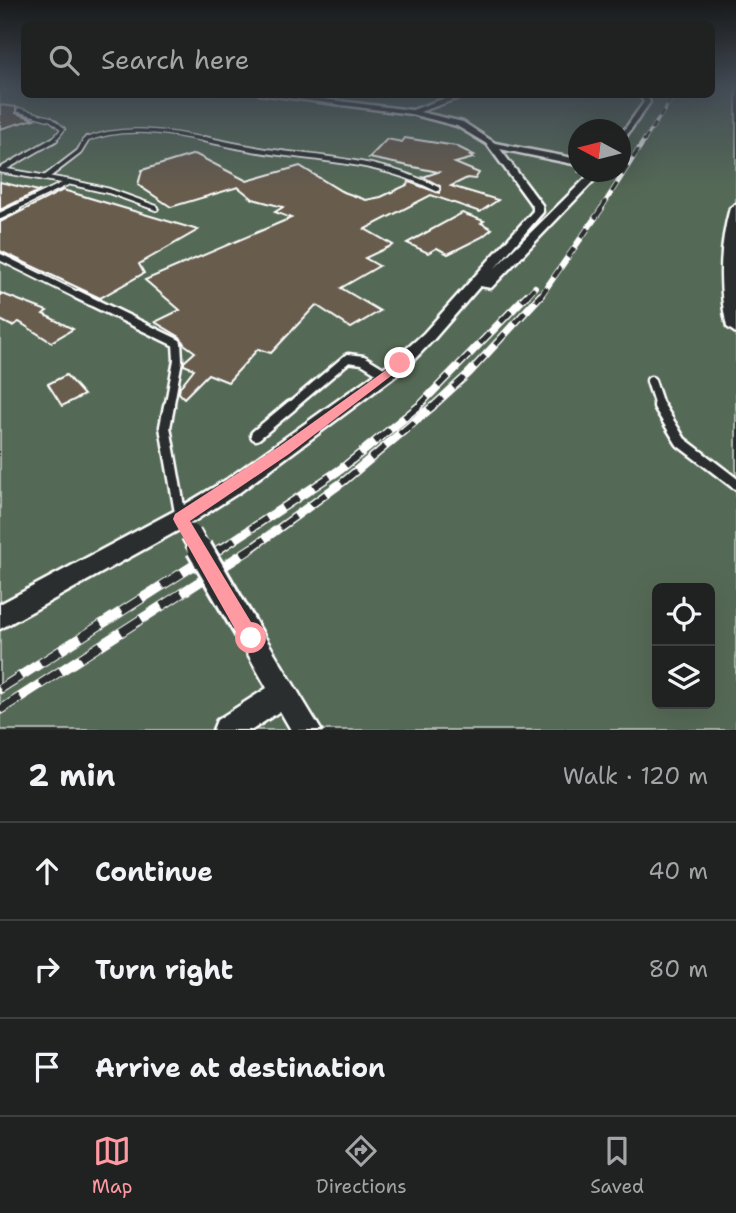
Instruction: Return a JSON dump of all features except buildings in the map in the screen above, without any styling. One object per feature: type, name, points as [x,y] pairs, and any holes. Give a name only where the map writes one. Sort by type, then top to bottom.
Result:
[{"type":"street","points":[[447,121],[460,124]]},
{"type":"street","points":[[0,617],[186,526],[386,374],[429,336],[456,307],[538,212],[538,207],[492,145],[484,137],[456,121]]},
{"type":"street","points":[[492,145],[568,160]]},
{"type":"street","points":[[456,307],[489,283],[587,182]]},
{"type":"street","points":[[736,208],[729,233],[736,327]]},
{"type":"street","points":[[186,526],[282,694],[307,730]]},
{"type":"street","points":[[228,730],[282,694]]},
{"type":"lane","points":[[1,170],[61,134],[63,129],[53,121]]},
{"type":"lane","points":[[45,178],[79,152],[85,141],[104,134],[147,132],[363,164],[411,177],[437,189]]},
{"type":"lane","points":[[1,170],[69,181],[109,191],[156,208]]},
{"type":"lane","points":[[0,216],[69,181]]},
{"type":"lane","points":[[0,257],[177,343],[178,360],[165,427],[186,526]]},
{"type":"lane","points":[[256,435],[348,358],[363,360],[386,374]]},
{"type":"lane","points":[[651,381],[656,402],[666,424],[680,442],[736,484]]},
{"type":"green space","points":[[0,121],[568,121],[568,182],[631,182],[631,121],[736,121],[736,730],[0,730]]},
{"type":"railway","points":[[644,141],[657,121]]},
{"type":"railway","points":[[601,209],[645,139]]},
{"type":"railway","points":[[540,297],[602,208]]},
{"type":"railway","points":[[526,297],[535,287]]},
{"type":"railway","points":[[419,406],[527,295]]},
{"type":"railway","points":[[431,408],[469,373],[541,295]]},
{"type":"railway","points":[[219,550],[341,469],[419,406]]},
{"type":"railway","points":[[250,549],[344,481],[433,406]]},
{"type":"railway","points":[[0,689],[221,548]]},
{"type":"railway","points":[[0,710],[250,549]]},
{"type":"route","points":[[251,638],[181,519],[284,450],[400,363]]}]
